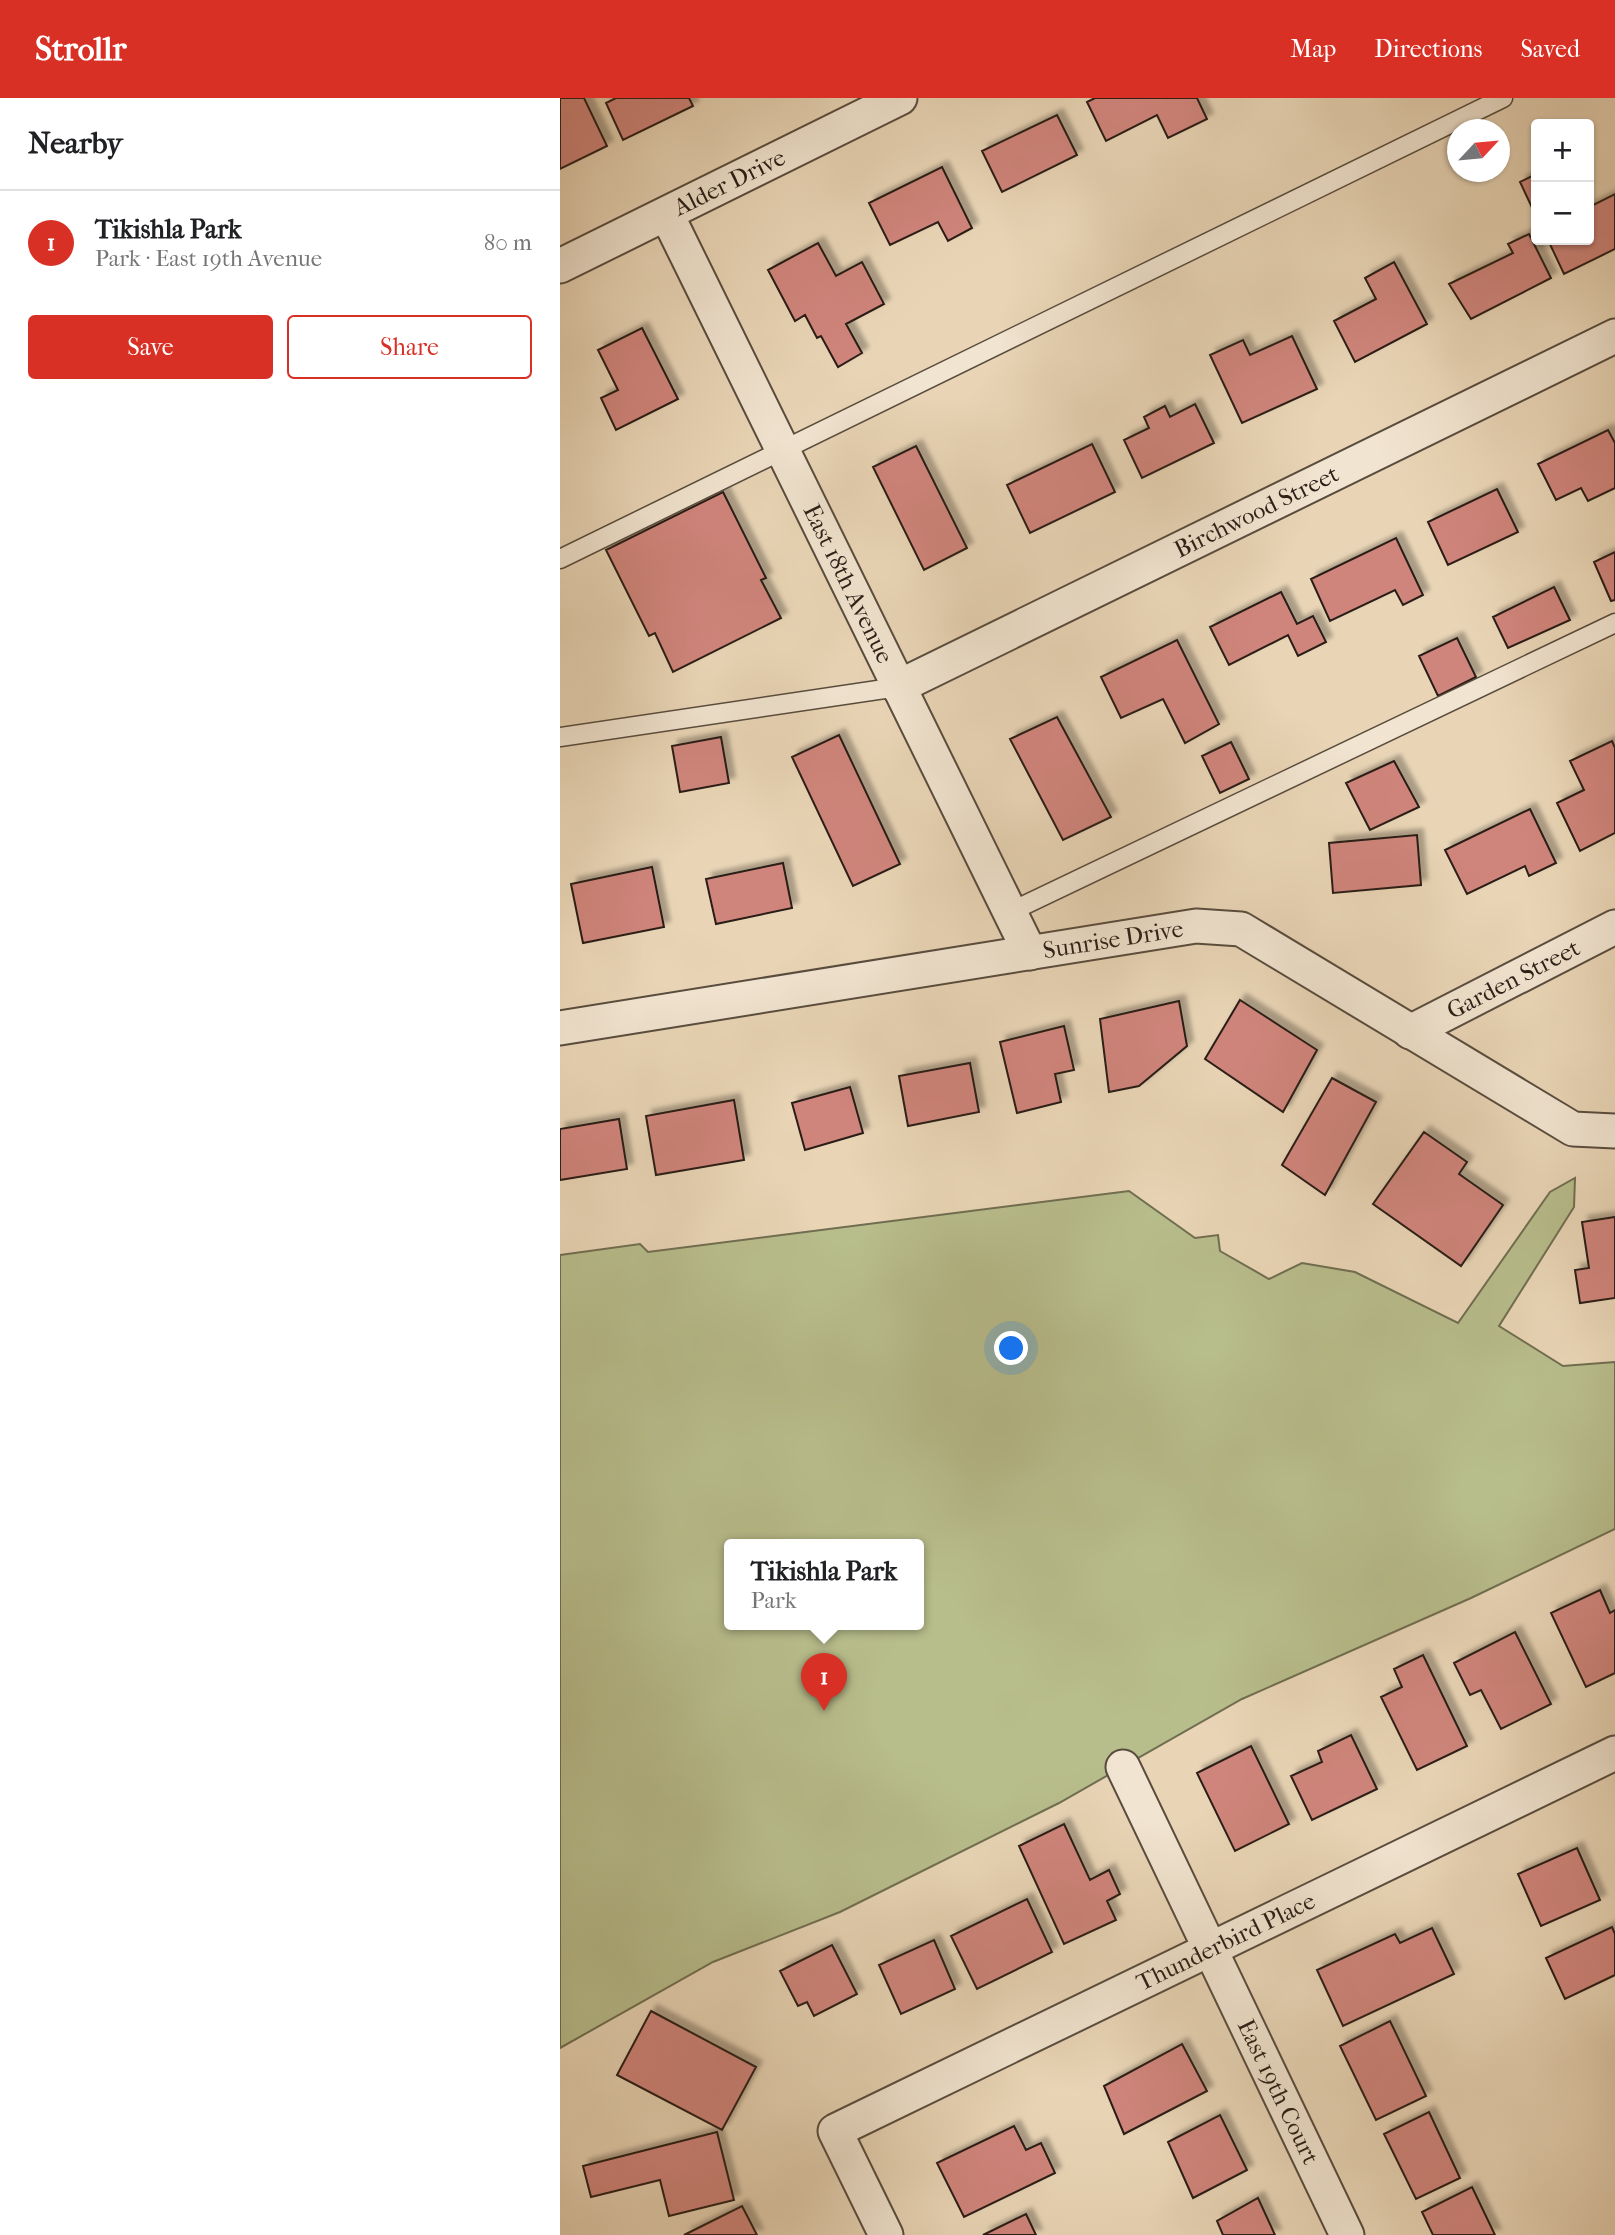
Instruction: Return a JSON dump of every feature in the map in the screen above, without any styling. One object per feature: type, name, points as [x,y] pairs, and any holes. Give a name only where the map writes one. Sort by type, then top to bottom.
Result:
[{"type":"street","name":"Alder Drive","points":[[560,266],[900,98]]},
{"type":"street","name":"East 18th Avenue","points":[[667,215],[1030,953]]},
{"type":"street","name":"Birchwood Street","points":[[898,687],[1615,336]]},
{"type":"street","name":"Sunrise Drive","points":[[560,1028],[1196,926],[1241,929],[1573,1129],[1615,1131]]},
{"type":"street","name":"Garden Street","points":[[1410,1032],[1615,927]]},
{"type":"street","name":"Thunderbird Place","points":[[886,2235],[835,2131],[1615,1754]]},
{"type":"street","name":"East 19th Court","points":[[1123,1767],[1347,2235]]},
{"type":"lane","points":[[560,559],[1503,98]]},
{"type":"lane","points":[[1010,912],[1615,623]]},
{"type":"lane","points":[[560,737],[898,687]]},
{"type":"green space","points":[[1575,1178],[1574,1207],[1499,1326],[1563,1366],[1615,1362],[1615,1529],[1471,1598],[1242,1699],[1059,1803],[840,1912],[713,1962],[560,2048],[560,1255],[640,1244],[648,1252],[1129,1191],[1195,1238],[1218,1235],[1220,1251],[1269,1279],[1302,1263],[1355,1272],[1458,1323],[1550,1192]]},
{"type":"building","points":[[560,98],[584,98],[607,146],[560,169]]},
{"type":"building","points":[[616,98],[689,98],[693,106],[623,140],[606,103]]},
{"type":"building","points":[[1095,98],[1197,98],[1207,119],[1168,138],[1157,115],[1106,141],[1087,102]]},
{"type":"building","points":[[1057,115],[1077,155],[1002,192],[982,151]]},
{"type":"building","points":[[942,167],[972,228],[948,241],[938,222],[890,245],[869,203]]},
{"type":"building","points":[[1531,176],[1531,205],[1520,182]]},
{"type":"building","points":[[1615,194],[1615,249],[1564,274],[1550,245],[1594,245],[1594,204]]},
{"type":"building","points":[[1529,234],[1531,245],[1534,245],[1551,278],[1471,319],[1449,284],[1513,253],[1508,244]]},
{"type":"building","points":[[818,243],[836,276],[862,262],[884,304],[846,324],[862,353],[838,367],[821,336],[817,338],[805,315],[795,321],[768,270]]},
{"type":"building","points":[[1394,262],[1427,324],[1355,362],[1334,321],[1376,299],[1365,278]]},
{"type":"building","points":[[642,328],[678,399],[616,430],[601,398],[618,390],[598,350]]},
{"type":"building","points":[[1292,336],[1317,389],[1242,423],[1210,355],[1243,340],[1250,355]]},
{"type":"building","points":[[1195,404],[1214,443],[1142,478],[1124,440],[1149,428],[1144,417],[1165,406],[1170,417]]},
{"type":"building","points":[[1608,430],[1615,443],[1615,488],[1588,501],[1581,488],[1556,500],[1538,464]]},
{"type":"building","points":[[1092,444],[1115,492],[1030,533],[1007,485]]},
{"type":"building","points":[[916,446],[967,548],[924,570],[873,467]]},
{"type":"building","points":[[1497,489],[1518,532],[1448,565],[1428,522]]},
{"type":"building","points":[[723,492],[766,578],[761,580],[781,618],[673,672],[655,633],[649,636],[606,550]]},
{"type":"building","points":[[1396,538],[1423,595],[1403,605],[1395,590],[1330,621],[1311,579]]},
{"type":"building","points":[[1615,552],[1615,600],[1611,601],[1594,562]]},
{"type":"building","points":[[1554,587],[1570,620],[1508,648],[1493,617]]},
{"type":"building","points":[[1281,592],[1297,624],[1313,616],[1326,642],[1298,656],[1288,635],[1229,665],[1210,627]]},
{"type":"building","points":[[1457,638],[1476,677],[1438,696],[1419,656]]},
{"type":"building","points":[[1177,640],[1219,724],[1185,743],[1163,699],[1121,718],[1101,677]]},
{"type":"building","points":[[1057,717],[1111,817],[1063,840],[1010,739]]},
{"type":"building","points":[[839,735],[900,864],[853,886],[792,757]]},
{"type":"building","points":[[721,737],[729,783],[680,792],[672,746]]},
{"type":"building","points":[[1612,741],[1615,748],[1615,833],[1580,851],[1557,803],[1584,790],[1570,761]]},
{"type":"building","points":[[1231,742],[1249,779],[1220,793],[1202,756]]},
{"type":"building","points":[[1394,761],[1419,807],[1370,830],[1346,783]]},
{"type":"building","points":[[1530,809],[1556,863],[1529,876],[1525,866],[1467,894],[1445,850]]},
{"type":"building","points":[[1417,835],[1421,885],[1333,893],[1329,843]]},
{"type":"building","points":[[783,863],[792,908],[716,924],[706,879]]},
{"type":"building","points":[[652,867],[664,927],[583,943],[571,884]]},
{"type":"building","points":[[1240,1000],[1317,1050],[1283,1112],[1205,1059]]},
{"type":"building","points":[[1179,1001],[1187,1046],[1139,1086],[1109,1092],[1100,1019]]},
{"type":"building","points":[[1064,1026],[1074,1070],[1055,1074],[1061,1102],[1017,1113],[1000,1042]]},
{"type":"building","points":[[970,1063],[979,1112],[908,1126],[899,1076]]},
{"type":"building","points":[[1332,1078],[1376,1102],[1325,1195],[1282,1165]]},
{"type":"building","points":[[850,1087],[863,1133],[805,1150],[792,1103]]},
{"type":"building","points":[[734,1100],[744,1160],[656,1175],[646,1116]]},
{"type":"building","points":[[619,1119],[627,1169],[560,1180],[560,1129]]},
{"type":"building","points":[[1424,1132],[1467,1162],[1459,1174],[1503,1205],[1461,1266],[1373,1204]]},
{"type":"building","points":[[1615,1217],[1615,1298],[1580,1303],[1575,1270],[1589,1268],[1582,1222]]},
{"type":"building","points":[[1600,1590],[1610,1613],[1615,1610],[1615,1673],[1586,1687],[1551,1613]]},
{"type":"building","points":[[1515,1632],[1551,1704],[1501,1729],[1481,1690],[1470,1695],[1454,1663]]},
{"type":"building","points":[[1423,1655],[1467,1746],[1417,1770],[1381,1697],[1402,1687],[1394,1669]]},
{"type":"building","points":[[1351,1735],[1377,1789],[1312,1820],[1291,1776],[1322,1762],[1318,1751]]},
{"type":"building","points":[[1251,1746],[1289,1824],[1235,1851],[1197,1773]]},
{"type":"building","points":[[1064,1824],[1090,1880],[1109,1870],[1120,1894],[1107,1901],[1116,1920],[1064,1944],[1019,1846]]},
{"type":"building","points":[[1577,1848],[1600,1900],[1541,1926],[1518,1874]]},
{"type":"building","points":[[1027,1899],[1052,1952],[977,1989],[951,1936]]},
{"type":"building","points":[[1612,1927],[1615,1934],[1615,1975],[1565,1999],[1546,1958]]},
{"type":"building","points":[[1432,1928],[1454,1974],[1343,2026],[1317,1970],[1395,1934],[1400,1943]]},
{"type":"building","points":[[934,1940],[955,1989],[901,2014],[879,1965]]},
{"type":"building","points":[[832,1945],[857,1994],[814,2016],[807,2002],[798,2006],[780,1971]]},
{"type":"building","points":[[651,2011],[756,2067],[722,2130],[617,2075]]},
{"type":"building","points":[[1390,2021],[1426,2096],[1376,2120],[1340,2046]]},
{"type":"building","points":[[1182,2044],[1207,2091],[1124,2134],[1104,2086]]},
{"type":"building","points":[[1429,2112],[1460,2178],[1416,2199],[1384,2134]]},
{"type":"building","points":[[1220,2115],[1247,2170],[1193,2198],[1168,2142]]},
{"type":"building","points":[[1014,2126],[1026,2150],[1041,2143],[1055,2173],[964,2217],[937,2163]]},
{"type":"building","points":[[717,2132],[734,2200],[669,2216],[660,2180],[591,2197],[583,2166]]},
{"type":"building","points":[[1472,2187],[1495,2235],[1433,2235],[1422,2212]]},
{"type":"building","points":[[1258,2198],[1275,2235],[1223,2235],[1217,2221]]},
{"type":"building","points":[[742,2206],[757,2235],[684,2235]]},
{"type":"building","points":[[1026,2214],[1036,2235],[983,2235]]},
{"type":"place","name":"Tikishla Park","points":[[824,1711]]}]
